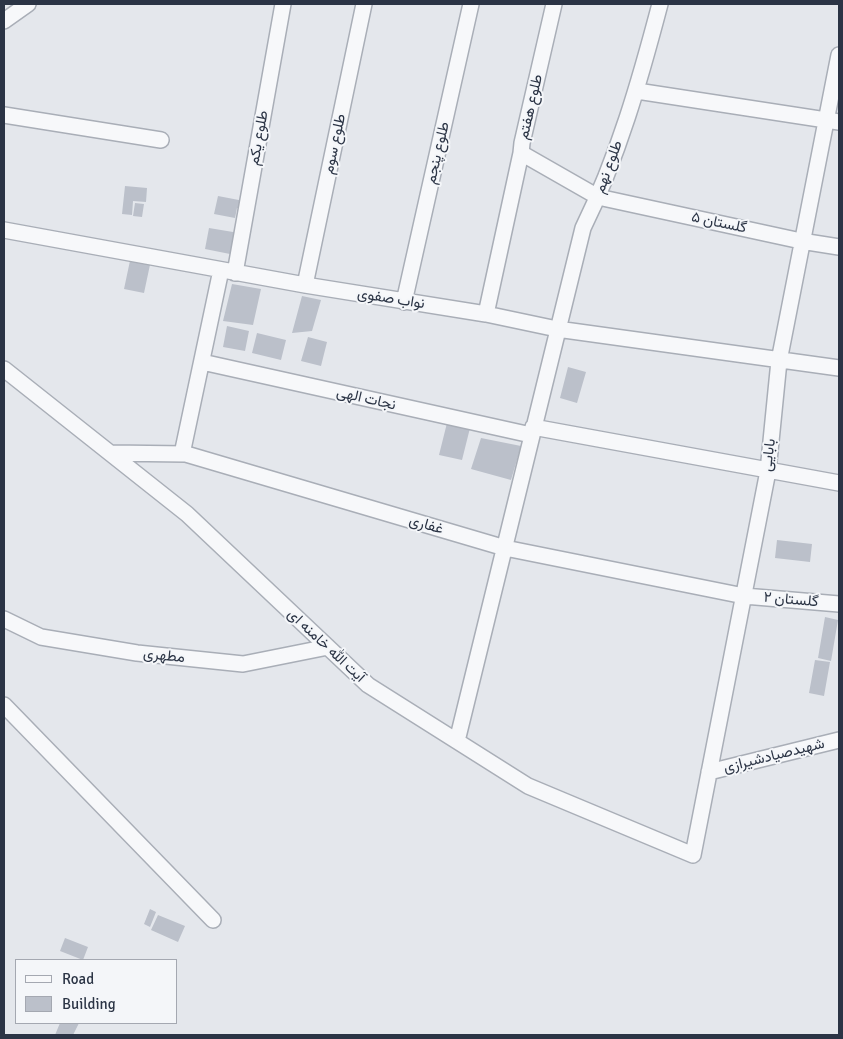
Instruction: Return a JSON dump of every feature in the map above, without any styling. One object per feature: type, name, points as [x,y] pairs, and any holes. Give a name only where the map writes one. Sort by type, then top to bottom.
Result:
[{"type":"street","points":[[4,21],[28,4]]},
{"type":"street","name":"طلوع یکم","points":[[182,454],[202,362],[228,271],[283,4]]},
{"type":"street","name":"طلوع سوم","points":[[305,285],[364,4]]},
{"type":"street","name":"طلوع پنجم","points":[[404,302],[471,4]]},
{"type":"street","name":"طلوع هفتم","points":[[554,4],[521,153],[598,197]]},
{"type":"street","name":"طلوع نهم","points":[[457,741],[583,228],[598,197],[637,91],[660,4]]},
{"type":"street","name":"بابایی","points":[[693,855],[768,471],[779,361],[801,242],[834,121],[839,55]]},
{"type":"street","points":[[637,91],[834,121]]},
{"type":"street","points":[[4,115],[161,140]]},
{"type":"street","points":[[486,314],[521,153]]},
{"type":"street","name":"گلستان ۵","points":[[598,197],[801,242],[839,247]]},
{"type":"street","name":"نواب صفوی","points":[[4,230],[305,285],[486,314],[557,329],[839,368]]},
{"type":"street","name":"نجات الهی","points":[[202,362],[532,431],[839,483]]},
{"type":"street","name":"آیت الله خامنه ای","points":[[4,369],[187,514],[368,685],[528,786],[693,855]]},
{"type":"street","name":"غفاری","points":[[110,453],[182,454],[505,548],[744,596]]},
{"type":"street","name":"گلستان ۲","points":[[744,596],[839,604]]},
{"type":"street","name":"مطهری","points":[[4,619],[41,637],[137,653],[243,664],[328,648]]},
{"type":"street","points":[[4,705],[214,920]]},
{"type":"street","name":"شهیدصیادشیرازی","points":[[709,772],[839,740]]},
{"type":"building","points":[[125,186],[147,188],[146,202],[133,201],[132,215],[122,214]]},
{"type":"building","points":[[218,196],[244,201],[243,210],[237,208],[235,218],[214,214]]},
{"type":"building","points":[[135,203],[144,204],[142,217],[133,216]]},
{"type":"building","points":[[209,228],[239,233],[235,255],[205,249]]},
{"type":"building","points":[[131,256],[151,260],[144,293],[124,289]]},
{"type":"building","points":[[232,284],[261,289],[253,325],[223,321]]},
{"type":"building","points":[[302,296],[321,300],[312,331],[292,333]]},
{"type":"building","points":[[227,326],[249,331],[245,351],[223,347]]},
{"type":"building","points":[[257,333],[286,340],[281,360],[252,353]]},
{"type":"building","points":[[308,337],[327,342],[321,366],[301,361]]},
{"type":"building","points":[[568,367],[586,372],[577,403],[560,398]]},
{"type":"building","points":[[447,423],[470,428],[462,460],[439,455]]},
{"type":"building","points":[[481,438],[521,446],[511,480],[471,469]]},
{"type":"building","points":[[777,540],[812,544],[810,562],[775,558]]},
{"type":"building","points":[[825,617],[838,620],[831,661],[818,658]]},
{"type":"building","points":[[815,660],[830,662],[824,696],[809,693]]},
{"type":"building","points":[[150,909],[156,912],[150,927],[144,924]]},
{"type":"building","points":[[158,915],[185,926],[178,942],[151,930]]},
{"type":"building","points":[[65,938],[88,947],[83,959],[60,951]]},
{"type":"building","points":[[60,1024],[78,1024],[73,1035],[55,1035]]}]
